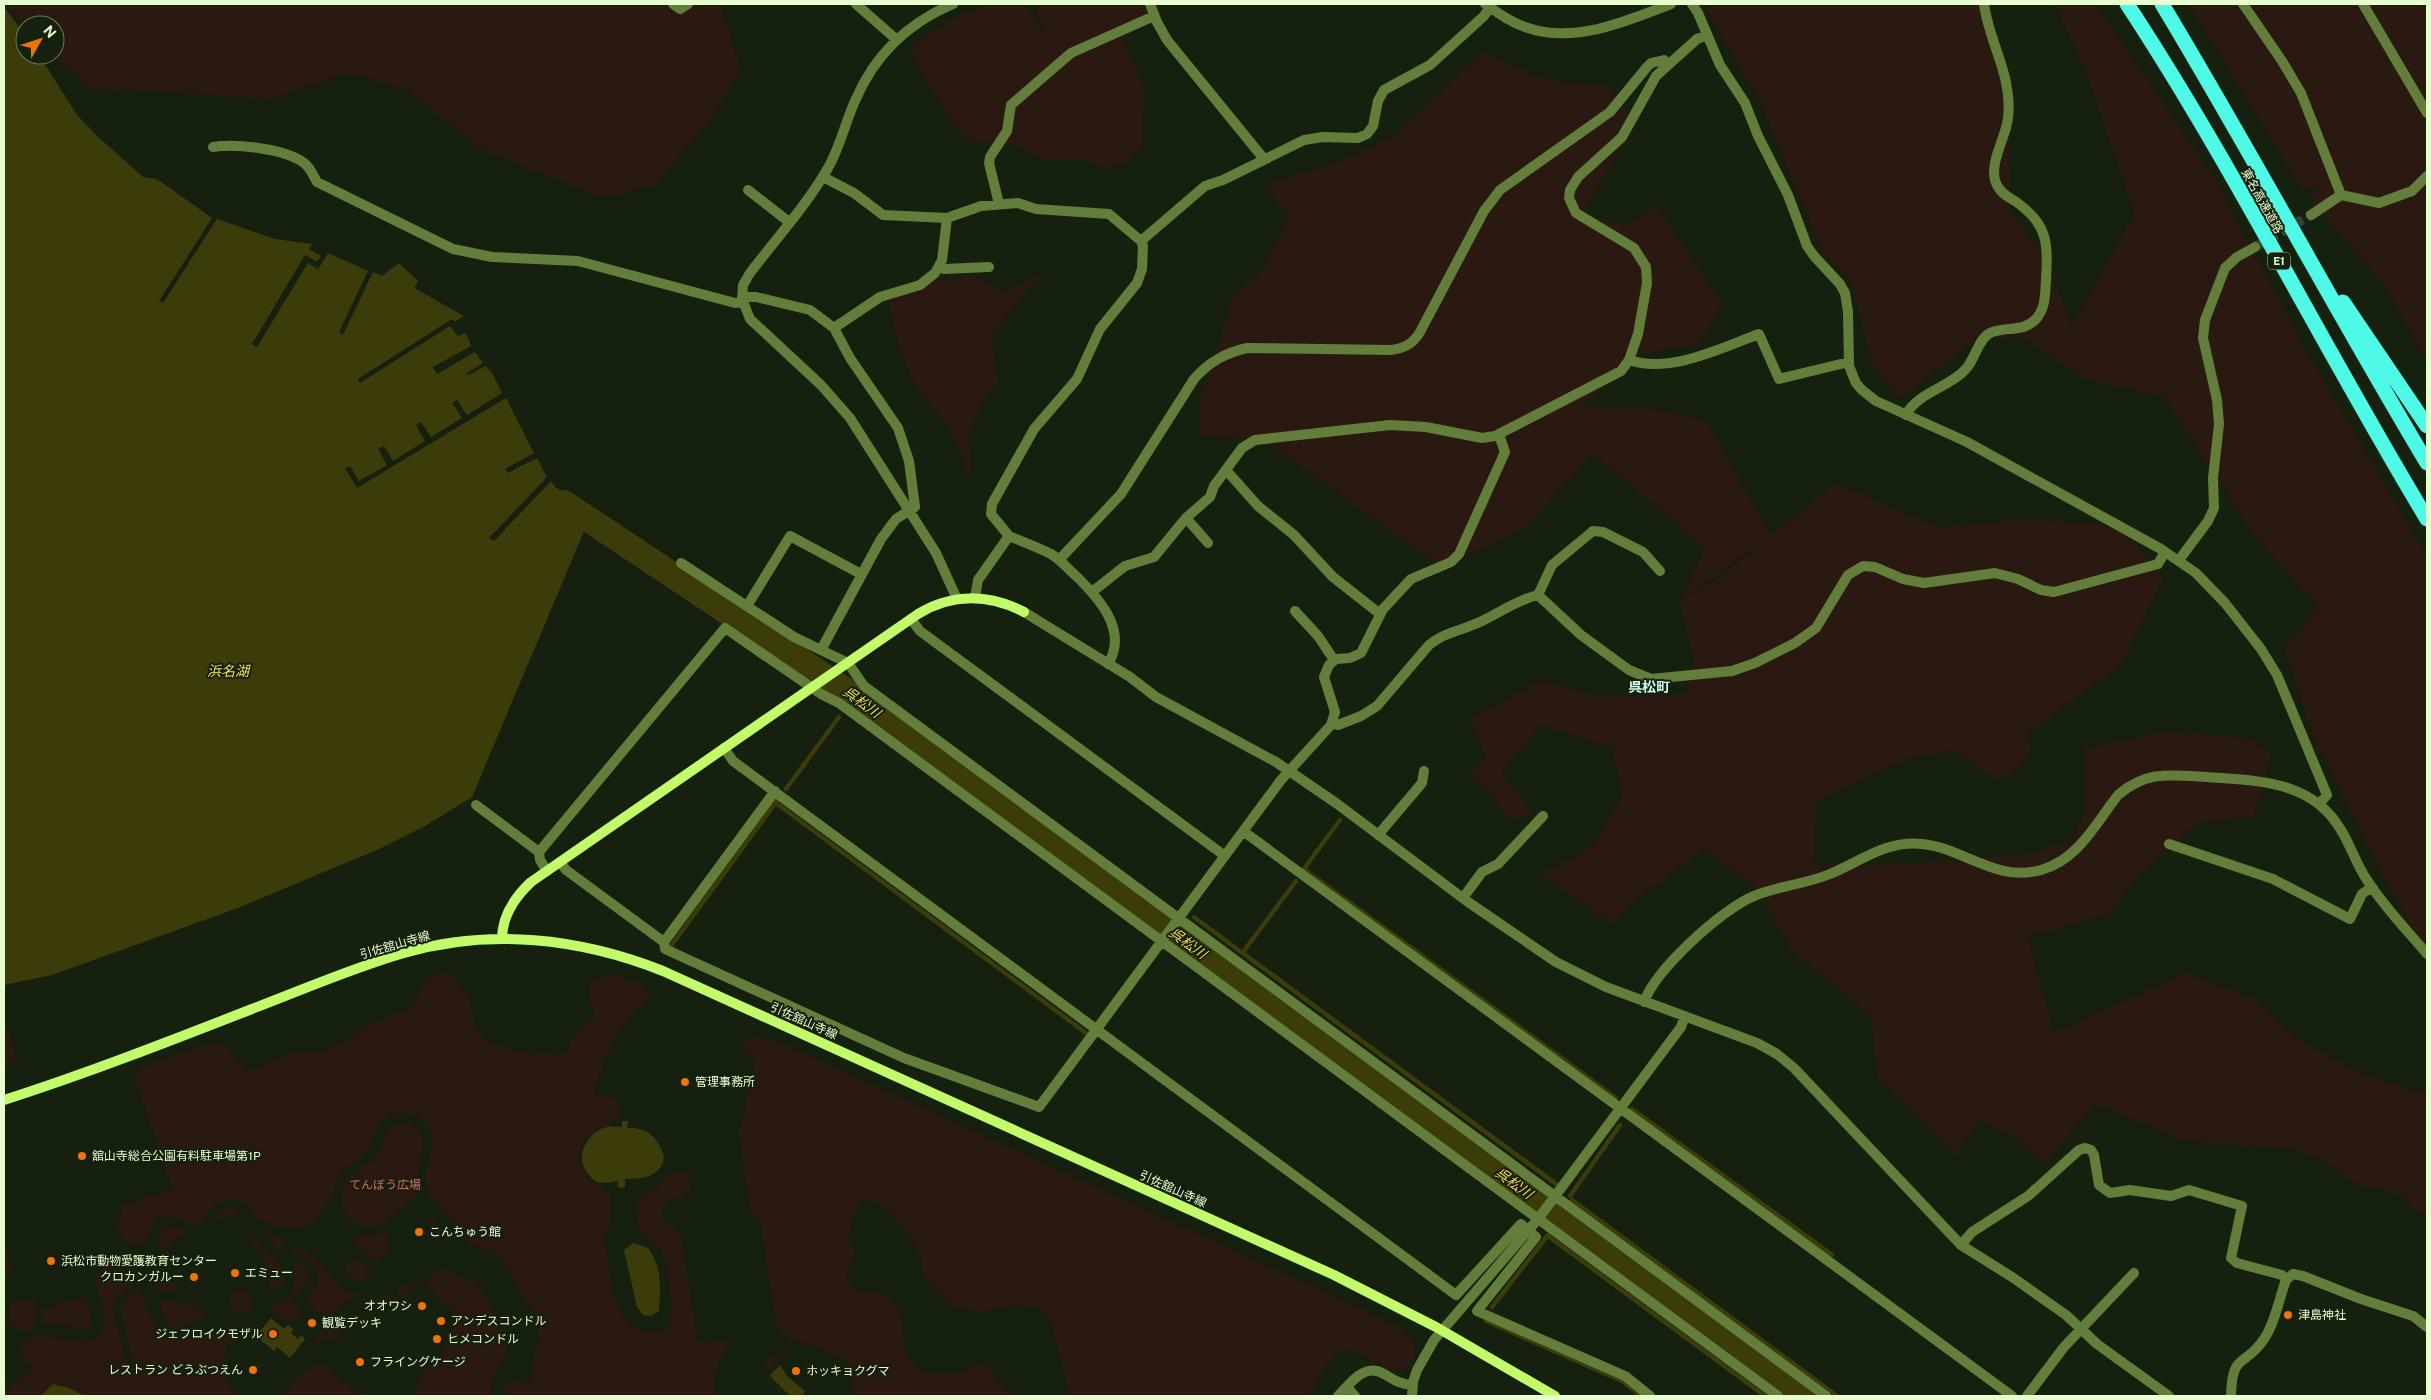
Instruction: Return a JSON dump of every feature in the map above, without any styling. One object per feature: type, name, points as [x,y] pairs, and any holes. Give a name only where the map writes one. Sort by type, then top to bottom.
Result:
[{"type":"highway","name":"東名高速道路","points":[[2127,4],[2204,128],[2346,381],[2427,519]]},
{"type":"highway","name":"東名高速道路","points":[[2162,4],[2215,92],[2427,463]]},
{"type":"highway","points":[[2282,212],[2427,426]]},
{"type":"main road","points":[[502,939],[502,929],[514,902],[525,888],[911,618],[930,607],[956,599],[975,598],[998,601],[1024,612]]},
{"type":"main road","name":"引佐舘山寺線","points":[[4,1100],[164,1043],[380,960],[431,946],[502,939],[536,940],[588,947],[638,961],[663,971],[1334,1275],[1442,1331],[1555,1396]]},
{"type":"street","points":[[673,4],[680,9],[688,4]]},
{"type":"street","points":[[856,4],[897,40]]},
{"type":"street","points":[[952,4],[916,24],[897,40],[873,67],[863,84],[836,153],[823,177],[750,273],[744,285],[742,300],[750,319],[836,401],[862,436],[942,564],[956,599]]},
{"type":"street","points":[[1150,4],[1154,16],[1168,40],[1264,159]]},
{"type":"street","points":[[1141,241],[1200,189],[1304,140],[1323,137],[1358,138],[1367,134],[1373,126],[1378,101],[1384,90],[1430,65],[1484,16],[1487,5],[1526,28],[1559,34],[1606,27],[1671,4]]},
{"type":"street","points":[[1692,4],[1696,8],[1720,65],[1746,103],[1758,136],[1788,195],[1808,246],[1845,293],[1848,312],[1849,362],[1852,375],[1862,390],[1876,401],[1957,437],[2165,552],[2179,560],[2201,578],[2225,603],[2261,649],[2278,675],[2327,795],[2320,804]]},
{"type":"street","points":[[1906,415],[1911,405],[1966,369],[1986,336],[1994,332],[2030,325],[2036,319],[2044,304],[2048,249],[2043,229],[2031,213],[2001,191],[1994,177],[1995,166],[2008,120],[2009,94],[2007,80],[1990,32],[1984,4]]},
{"type":"street","points":[[2243,4],[2282,61],[2301,93],[2341,195]]},
{"type":"street","points":[[2363,4],[2427,113]]},
{"type":"street","points":[[999,204],[989,163],[990,157],[1007,131],[1011,105],[1071,53],[1154,16]]},
{"type":"street","points":[[1092,592],[1125,566],[1154,557],[1186,518],[1210,497],[1214,486],[1242,448],[1256,440],[1390,425],[1426,427],[1482,438],[1499,435],[1613,377],[1626,366],[1639,328],[1647,283],[1646,268],[1634,248],[1576,213],[1569,198],[1570,190],[1578,177],[1622,136],[1649,85],[1668,64],[1697,39],[1707,34]]},
{"type":"street","points":[[1059,560],[1120,494],[1194,379],[1209,364],[1227,354],[1247,348],[1390,350],[1405,348],[1411,344],[1420,332],[1484,211],[1500,190],[1610,112],[1651,63],[1664,60],[1668,64]]},
{"type":"street","points":[[213,147],[224,145],[270,150],[297,159],[307,166],[317,182],[453,249],[492,257],[578,261],[735,304],[742,300],[756,297],[810,310],[834,328],[850,358],[898,428],[909,461],[915,507],[896,518],[884,534],[821,650]]},
{"type":"street","points":[[2311,215],[2341,195],[2379,203],[2412,191],[2427,176]]},
{"type":"street","points":[[823,177],[859,196],[883,215],[947,218],[980,206],[1018,202],[1036,209],[1109,214],[1141,241],[1143,246],[1142,269],[1137,283],[1100,329],[1076,379],[1034,429],[992,504],[991,514],[1009,536],[1047,552],[1059,560],[1092,592],[1106,610],[1114,631],[1112,657],[1108,664]]},
{"type":"street","points":[[748,190],[789,222]]},
{"type":"street","points":[[834,328],[880,297],[920,285],[940,266],[947,218]]},
{"type":"street","points":[[2179,560],[2208,521],[2214,508],[2213,478],[2218,436],[2218,412],[2204,348],[2203,329],[2225,268],[2237,257],[2254,247]]},
{"type":"street","points":[[940,266],[944,269],[989,267]]},
{"type":"street","points":[[1629,360],[1638,363],[1688,361],[1760,334],[1779,379],[1849,362]]},
{"type":"street","points":[[560,862],[566,870],[664,942],[666,949],[904,1058],[1039,1107],[1243,831],[1290,771],[1332,723],[1335,712],[1324,677],[1326,669],[1334,660],[1361,653],[1380,614],[1411,579],[1451,562],[1459,554],[1505,452],[1499,435]]},
{"type":"street","points":[[1226,470],[1258,506],[1294,535],[1333,577],[1380,614]]},
{"type":"street","points":[[1186,518],[1208,543]]},
{"type":"street","points":[[1538,595],[1552,564],[1593,531],[1603,532],[1643,552],[1660,571]]},
{"type":"street","points":[[747,606],[790,536],[861,574]]},
{"type":"street","points":[[975,598],[978,580],[1009,536]]},
{"type":"street","points":[[1538,595],[1581,635],[1629,670],[1643,677],[1659,679],[1732,671],[1755,663],[1795,643],[1816,628],[1848,574],[1863,566],[1875,567],[1903,579],[1924,583],[1995,573],[2018,579],[2041,590],[2054,592],[2158,564],[2165,552]]},
{"type":"street","points":[[681,563],[794,637],[821,650],[845,665],[864,686],[1178,920],[1826,1396]]},
{"type":"street","points":[[1332,723],[1338,725],[1377,706],[1429,646],[1440,637],[1482,621],[1523,598],[1538,595]]},
{"type":"street","points":[[1295,611],[1318,636],[1334,660]]},
{"type":"street","points":[[1024,612],[1108,664],[1156,697],[1290,771],[1463,898],[1556,962],[1589,980],[1757,1043],[1786,1061],[1961,1245],[2012,1277],[2081,1329],[2097,1344],[2169,1396]]},
{"type":"street","points":[[911,618],[920,631],[1225,856]]},
{"type":"street","points":[[547,871],[540,860],[540,852],[725,628],[840,703],[1778,1396]]},
{"type":"street","points":[[724,748],[733,761],[1456,1295],[1521,1224],[1536,1237],[1477,1311],[1625,1376],[1650,1396]]},
{"type":"street","points":[[1378,836],[1422,783],[1424,771]]},
{"type":"street","points":[[1644,1002],[1648,991],[1666,967],[1735,906],[1764,892],[1822,877],[1887,847],[1922,844],[1944,849],[1998,870],[2020,873],[2042,870],[2072,854],[2118,795],[2126,788],[2136,782],[2157,775],[2269,782],[2293,788],[2320,804],[2341,829],[2359,867],[2372,887],[2427,954]]},
{"type":"street","points":[[664,942],[775,791]]},
{"type":"street","points":[[476,806],[540,852]]},
{"type":"street","points":[[1463,898],[1482,872],[1498,864],[1543,816]]},
{"type":"street","points":[[1243,831],[2012,1396]]},
{"type":"street","points":[[2169,844],[2273,879],[2350,919],[2362,894],[2372,887]]},
{"type":"street","points":[[1412,1396],[1417,1370],[1434,1340],[1539,1218],[1681,1027],[1685,1016]]},
{"type":"street","points":[[1961,1245],[1972,1232],[2024,1200],[2079,1150],[2085,1148],[2091,1150],[2094,1155],[2099,1186],[2110,1193],[2130,1190],[2171,1196],[2189,1190],[2242,1206],[2231,1258],[2237,1263],[2282,1275],[2286,1280]]},
{"type":"street","points":[[2027,1396],[2081,1329],[2134,1273]]},
{"type":"street","points":[[2231,1396],[2234,1367],[2264,1340],[2286,1280],[2293,1274],[2413,1316],[2427,1327]]},
{"type":"street","points":[[1338,1396],[1367,1370],[1376,1370],[1398,1384],[1413,1385]]},
{"type":"street","points":[[1347,1387],[1355,1396]]},
{"type":"green space","points":[[6,4],[720,4],[741,70],[711,119],[655,185],[602,198],[484,151],[406,90],[368,78],[343,74],[272,99],[89,88],[65,65],[65,15],[15,15]]},
{"type":"green space","points":[[986,4],[1029,4],[1027,6],[1045,34],[1034,4],[1158,4],[1123,41],[1145,88],[1142,127],[1143,147],[1127,163],[1105,169],[1086,160],[1043,160],[1011,144],[969,142],[951,120],[936,97],[910,48],[946,22]]},
{"type":"green space","points":[[1703,4],[1985,4],[2009,126],[2010,210],[2044,255],[2072,326],[2134,213],[2088,78],[2055,4],[2096,4],[2213,175],[2307,351],[2427,555],[2427,950],[2390,891],[2313,738],[2285,649],[2318,606],[2254,536],[2164,397],[2085,379],[2023,337],[1977,339],[1900,400],[1874,369],[1851,281],[1821,249],[1762,107]]},
{"type":"green space","points":[[2188,4],[2234,4],[2251,24],[2243,4],[2427,4],[2427,362],[2386,288],[2308,196],[2322,187],[2301,188]]},
{"type":"green space","points":[[1482,52],[1548,81],[1607,85],[1637,122],[1582,214],[1625,225],[1657,206],[1722,303],[1700,344],[1637,355],[1583,407],[1655,409],[1706,420],[1771,535],[1835,483],[1941,528],[2025,519],[2104,525],[2129,537],[2163,578],[2122,664],[2027,734],[2031,751],[2011,777],[1995,780],[1953,750],[1906,759],[1817,802],[1813,865],[1910,864],[2032,854],[2075,837],[2083,815],[2084,748],[2168,732],[2248,738],[2272,753],[2254,816],[2197,824],[2139,875],[2108,915],[2028,936],[2053,1033],[2186,973],[2253,998],[2302,1042],[2359,1072],[2417,1092],[2427,1088],[2427,1213],[2416,1213],[2401,1195],[2357,1184],[2323,1161],[2292,1150],[2181,1140],[2095,1104],[2044,1165],[2017,1139],[1980,1119],[1956,1156],[1877,1076],[1871,1016],[1792,951],[1754,885],[1703,850],[1634,901],[1612,924],[1539,873],[1571,859],[1594,844],[1622,796],[1613,748],[1541,725],[1501,772],[1534,813],[1511,820],[1470,773],[1486,758],[1470,719],[1543,680],[1595,696],[1688,694],[1693,659],[1680,602],[1705,548],[1593,454],[1527,527],[1497,543],[1438,565],[1264,440],[1200,436],[1200,396],[1215,359],[1232,296],[1261,272],[1288,219],[1265,184],[1336,163],[1395,135]],"holes":[[[1762,542],[1723,575],[1689,596]]]},
{"type":"green space","points":[[969,274],[1003,292],[1041,274],[991,335],[998,382],[986,397],[968,434],[972,482],[953,436],[945,422],[920,393],[909,371],[895,335],[889,299],[895,291]]},
{"type":"green space","points":[[437,974],[452,975],[460,985],[471,1004],[476,1027],[483,1036],[503,1047],[516,1051],[542,1054],[565,1055],[572,1036],[595,1017],[588,987],[594,980],[601,976],[616,975],[632,980],[646,988],[648,996],[645,1003],[637,1007],[626,1027],[619,1030],[604,1062],[593,1095],[609,1095],[619,1101],[621,1110],[618,1117],[587,1139],[581,1148],[578,1160],[592,1182],[605,1189],[610,1195],[611,1222],[604,1235],[613,1293],[625,1320],[639,1330],[656,1332],[669,1325],[673,1314],[666,1263],[660,1249],[646,1238],[637,1225],[636,1207],[642,1196],[657,1188],[664,1178],[674,1171],[685,1173],[690,1180],[691,1190],[671,1201],[661,1211],[662,1217],[681,1235],[698,1343],[723,1339],[731,1341],[718,1363],[714,1381],[715,1396],[505,1396],[504,1387],[508,1381],[513,1378],[521,1383],[529,1382],[532,1376],[533,1355],[539,1343],[537,1319],[502,1262],[492,1252],[469,1244],[428,1193],[425,1178],[432,1144],[431,1132],[424,1122],[414,1114],[401,1113],[390,1116],[379,1125],[368,1151],[339,1175],[331,1198],[314,1222],[301,1228],[284,1229],[254,1217],[247,1205],[232,1198],[216,1203],[197,1225],[172,1217],[161,1216],[156,1219],[152,1226],[148,1241],[138,1247],[128,1243],[116,1229],[113,1220],[122,1216],[119,1206],[172,1189],[135,1079],[140,1068],[212,1042],[226,1047],[245,1068],[251,1071],[301,1049],[315,1054],[353,1037],[364,1027],[412,1006],[425,982]]},
{"type":"green space","points":[[4,1019],[18,1061],[4,1064]]},
{"type":"green space","points":[[752,1037],[788,1046],[1377,1316],[1396,1326],[1411,1338],[1415,1344],[1412,1361],[1403,1372],[1393,1372],[1352,1351],[1340,1352],[1328,1363],[1309,1396],[1069,1396],[1051,1320],[1040,1311],[1029,1306],[1018,1305],[983,1311],[971,1311],[953,1306],[929,1283],[922,1271],[919,1253],[897,1220],[886,1209],[864,1199],[857,1206],[848,1239],[855,1250],[845,1278],[853,1287],[883,1295],[895,1305],[902,1320],[907,1353],[916,1366],[929,1372],[952,1373],[977,1365],[986,1365],[1002,1385],[1016,1396],[857,1396],[851,1388],[850,1367],[842,1359],[806,1343],[789,1340],[776,1325],[760,1223],[750,1209],[738,1131],[746,1112],[745,1097],[753,1079],[754,1062],[742,1045],[744,1038]]},
{"type":"green space","name":"てんぼう広場","points":[[402,1122],[411,1123],[422,1139],[423,1147],[417,1184],[419,1194],[385,1222],[370,1228],[361,1227],[348,1216],[343,1208],[341,1199],[342,1189],[349,1177],[376,1156],[390,1127]]},
{"type":"green space","points":[[226,1207],[236,1208],[243,1215],[228,1216],[211,1223],[221,1210]]},
{"type":"green space","points":[[433,1217],[439,1227],[446,1232],[444,1239],[439,1239],[428,1226],[428,1220]]},
{"type":"green space","points":[[168,1224],[188,1233],[172,1242],[160,1253],[161,1227]]},
{"type":"green space","points":[[259,1229],[284,1239],[283,1251],[278,1250]]},
{"type":"green space","points":[[387,1230],[390,1234],[387,1241],[389,1250],[380,1261],[375,1262],[355,1242],[354,1238],[359,1234],[372,1237]]},
{"type":"green space","points":[[249,1232],[281,1267],[284,1280],[282,1285],[276,1290],[271,1287],[262,1256],[251,1244]]},
{"type":"green space","points":[[4,1247],[13,1270],[9,1275],[4,1272]]},
{"type":"green space","points":[[295,1247],[313,1257],[343,1288],[352,1293],[362,1294],[342,1304],[326,1321],[304,1300],[315,1288],[318,1276],[309,1261],[293,1253]]},
{"type":"green space","points":[[355,1260],[365,1265],[370,1272],[362,1282],[353,1280],[345,1271],[347,1264]]},
{"type":"green space","points":[[295,1263],[300,1263],[304,1266],[310,1278],[292,1299],[302,1313],[296,1319],[278,1319],[272,1313],[272,1307],[287,1297],[294,1287],[293,1266]]},
{"type":"green space","points":[[106,1268],[121,1272],[135,1283],[112,1303],[126,1362],[134,1369],[119,1305],[138,1289],[158,1329],[171,1340],[181,1340],[194,1334],[207,1337],[224,1328],[230,1328],[233,1336],[225,1351],[223,1360],[224,1376],[233,1390],[241,1396],[4,1396],[4,1392],[34,1365],[25,1360],[21,1355],[19,1349],[25,1340],[34,1336],[45,1336],[81,1342],[92,1340],[100,1334],[104,1328],[105,1321],[95,1278],[97,1273]]},
{"type":"green space","points":[[444,1268],[449,1269],[460,1278],[473,1279],[478,1283],[503,1334],[506,1349],[505,1355],[492,1383],[492,1396],[414,1396],[420,1377],[442,1353],[447,1341],[447,1334],[457,1322],[452,1311],[433,1292],[425,1280],[429,1275]]},
{"type":"green space","points":[[158,1274],[166,1276],[176,1285],[174,1292],[157,1290],[153,1278]]},
{"type":"green space","points":[[420,1279],[401,1302],[397,1289]]},
{"type":"green space","points":[[241,1289],[246,1290],[252,1296],[252,1306],[246,1312],[241,1313],[236,1312],[230,1306],[229,1301],[230,1296],[236,1290]]},
{"type":"green space","points":[[389,1293],[393,1304],[356,1309],[356,1308]]},
{"type":"green space","points":[[85,1296],[91,1318],[91,1322],[86,1329],[43,1322],[39,1311]]},
{"type":"green space","points":[[18,1299],[34,1300],[38,1303],[35,1316],[37,1321],[28,1330],[18,1329],[14,1325],[9,1313],[9,1305]]},
{"type":"green space","points":[[158,1300],[199,1306],[205,1311],[205,1315],[181,1330],[172,1329],[166,1321]]},
{"type":"green space","points":[[363,1318],[367,1320],[365,1324],[348,1326],[334,1342],[326,1337],[317,1345],[312,1340],[321,1333],[331,1333],[340,1321]]},
{"type":"green space","points":[[790,1344],[793,1349],[781,1356],[772,1369],[765,1367],[764,1361],[780,1354]]},
{"type":"green space","points":[[321,1364],[362,1396],[280,1396],[308,1369]]},
{"type":"water","name":"浜名湖","points":[[4,7],[15,22],[15,65],[45,65],[77,115],[97,136],[143,177],[157,179],[212,218],[159,301],[163,303],[217,219],[275,239],[312,244],[309,249],[321,256],[317,262],[305,255],[252,344],[257,347],[308,263],[318,269],[328,253],[368,271],[339,332],[343,335],[373,272],[382,276],[399,263],[418,281],[414,288],[464,316],[455,322],[452,319],[358,379],[360,383],[450,326],[458,336],[466,333],[471,346],[433,367],[437,374],[475,352],[483,363],[467,373],[469,375],[485,366],[491,371],[502,393],[467,415],[457,400],[452,403],[462,418],[431,437],[421,422],[416,425],[425,441],[393,461],[384,446],[378,449],[387,465],[359,481],[350,466],[345,468],[357,488],[506,398],[534,453],[505,469],[508,473],[537,458],[547,477],[489,538],[494,541],[551,481],[555,487],[593,510],[472,797],[425,826],[379,849],[238,908],[52,975],[4,985]]},
{"type":"water","points":[[622,1121],[628,1121],[627,1128],[641,1129],[651,1134],[664,1156],[662,1163],[655,1173],[644,1177],[625,1179],[625,1187],[618,1188],[618,1181],[603,1183],[593,1179],[583,1166],[582,1159],[585,1145],[594,1134],[607,1127],[622,1127]]},
{"type":"water","points":[[633,1243],[648,1248],[656,1263],[660,1279],[659,1311],[651,1316],[643,1315],[637,1307],[624,1250]]},
{"type":"water","points":[[271,1318],[284,1329],[288,1325],[293,1329],[291,1333],[298,1339],[301,1335],[305,1339],[290,1358],[277,1347],[274,1351],[256,1336]]},
{"type":"water","points":[[780,1365],[788,1377],[805,1391],[802,1396],[790,1396],[771,1377],[770,1375]]},
{"type":"water","points":[[53,1384],[72,1389],[85,1396],[41,1396]]},
{"type":"waterway","name":"呉松川","points":[[561,506],[564,503],[851,694],[1802,1396]]},
{"type":"waterway","points":[[848,705],[854,697]]},
{"type":"waterway","points":[[786,789],[839,717]]},
{"type":"waterway","points":[[671,946],[776,802]]},
{"type":"waterway","points":[[776,803],[1086,1033]]},
{"type":"waterway","points":[[1303,870],[1340,820]]},
{"type":"waterway","points":[[1304,869],[1616,1098]]},
{"type":"waterway","points":[[1243,952],[1296,881]]},
{"type":"waterway","points":[[1194,917],[1241,952]]},
{"type":"waterway","points":[[1244,954],[1556,1184]]},
{"type":"waterway","points":[[1228,973],[1234,966]]},
{"type":"waterway","points":[[1632,1109],[1832,1255]]},
{"type":"waterway","points":[[1570,1196],[1620,1125]]},
{"type":"waterway","points":[[1572,1200],[1837,1396]]},
{"type":"waterway","points":[[1556,1215],[1562,1207]]},
{"type":"waterway","points":[[1555,1226],[1561,1218]]},
{"type":"waterway","points":[[1492,1307],[1548,1235]]},
{"type":"waterway","points":[[1548,1236],[1765,1396]]},
{"type":"waterway","points":[[1487,1319],[1486,1321],[1622,1381],[1641,1396]]},
{"type":"tunnel","points":[[2255,247],[2311,215]]},
{"type":"place","name":"管理事務所","points":[[685,1082]]},
{"type":"place","name":"舘山寺総合公園有料駐車場第1P","points":[[82,1156]]},
{"type":"place","name":"こんちゅう館","points":[[419,1232]]},
{"type":"place","name":"浜松市動物愛護教育センター","points":[[51,1261]]},
{"type":"place","name":"エミュー","points":[[235,1273]]},
{"type":"place","name":"クロカンガルー","points":[[194,1277]]},
{"type":"place","name":"オオワシ","points":[[422,1306]]},
{"type":"place","name":"津島神社","points":[[2288,1315]]},
{"type":"place","name":"アンデスコンドル","points":[[441,1321]]},
{"type":"place","name":"観覧デッキ","points":[[312,1323]]},
{"type":"place","name":"ジェフロイクモザル","points":[[273,1334]]},
{"type":"place","name":"ヒメコンドル","points":[[437,1339]]},
{"type":"place","name":"フライングケージ","points":[[360,1362]]},
{"type":"place","name":"レストラン どうぶつえん","points":[[253,1370]]},
{"type":"place","name":"ホッキョクグマ","points":[[796,1371]]},
{"type":"district","name":"呉松町","points":[[1649,687]]}]
